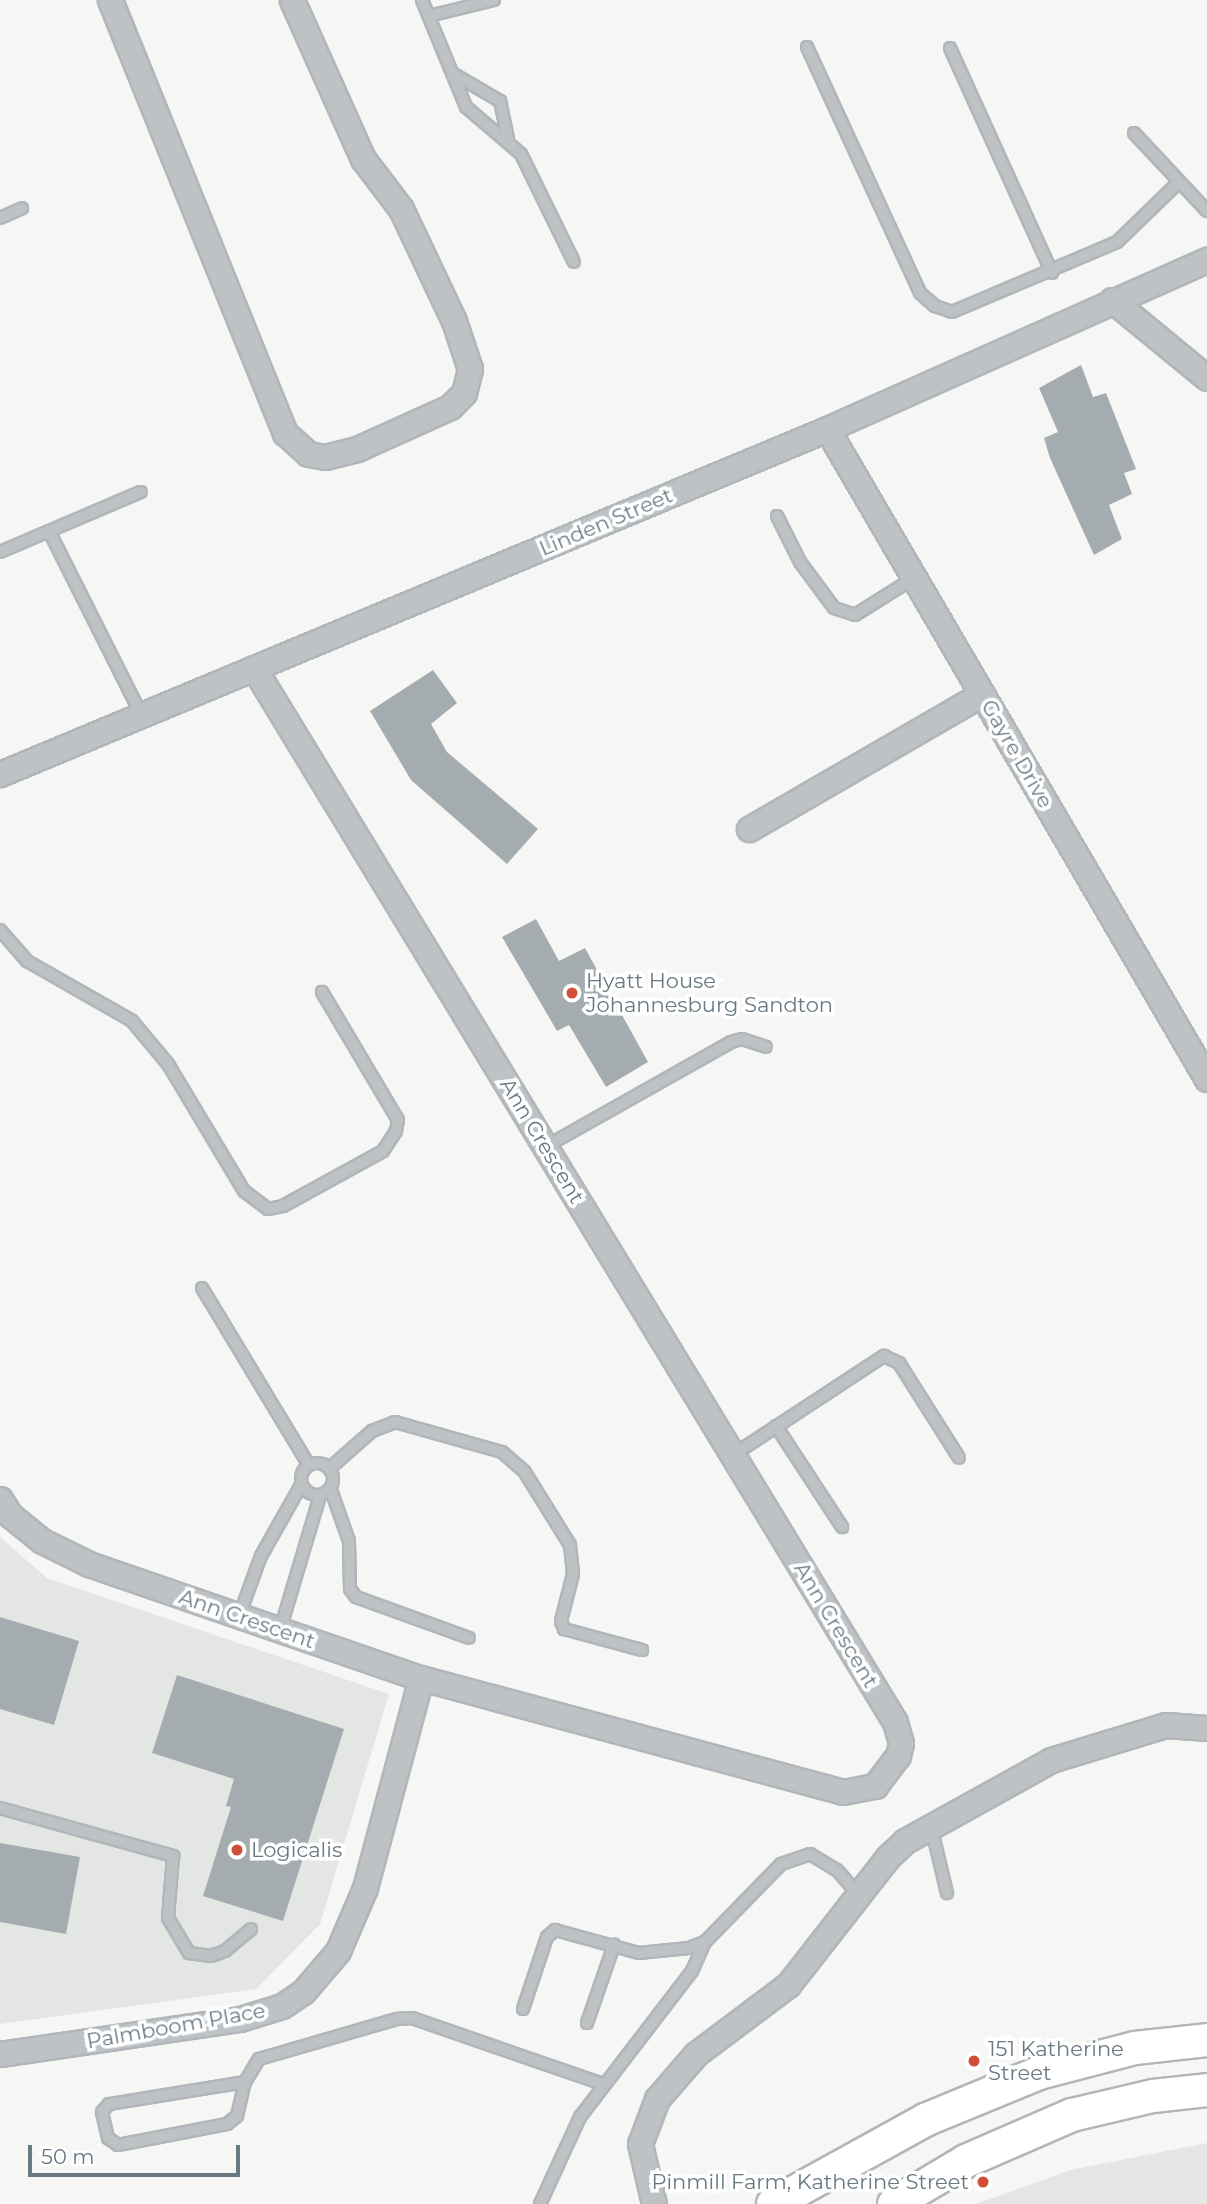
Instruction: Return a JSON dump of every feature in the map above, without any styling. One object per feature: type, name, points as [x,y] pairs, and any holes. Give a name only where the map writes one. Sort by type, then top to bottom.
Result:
[{"type":"main road","points":[[773,2204],[925,2120],[1038,2073],[1135,2048],[1207,2040]]},
{"type":"main road","points":[[894,2204],[966,2161],[1072,2115],[1153,2096],[1207,2090]]},
{"type":"street","points":[[110,0],[285,433],[308,454],[325,457],[357,449],[450,407],[464,393],[470,369],[454,321],[401,209],[363,159],[292,0]]},
{"type":"street","name":"Linden Street","points":[[0,774],[827,429],[1207,260]]},
{"type":"street","points":[[1112,300],[1207,378]]},
{"type":"street","name":"Gayre Drive","points":[[827,429],[1207,1079]]},
{"type":"street","name":"Ann Crescent","points":[[0,1499],[10,1515],[42,1541],[89,1564],[421,1678],[843,1792],[875,1786],[898,1756],[901,1743],[895,1722],[254,668]]},
{"type":"street","points":[[750,829],[982,694]]},
{"type":"street","name":"Palmboom Place","points":[[0,2054],[240,2019],[282,2006],[303,1992],[338,1951],[365,1888],[421,1678]]},
{"type":"street","points":[[655,2201],[640,2144],[657,2099],[696,2054],[789,1985],[888,1857],[931,1826],[1051,1760],[1166,1725],[1207,1728]]},
{"type":"lane","points":[[422,0],[452,74],[478,121],[508,139],[521,154],[574,262]]},
{"type":"lane","points":[[429,16],[494,0]]},
{"type":"lane","points":[[807,47],[920,293],[952,312],[1052,273],[1117,242],[1180,182]]},
{"type":"lane","points":[[950,48],[1052,273]]},
{"type":"lane","points":[[452,74],[500,101],[508,139]]},
{"type":"lane","points":[[1134,133],[1207,211]]},
{"type":"lane","points":[[0,218],[22,208]]},
{"type":"lane","points":[[0,552],[141,492]]},
{"type":"lane","points":[[777,516],[800,562],[834,608],[855,615],[914,578]]},
{"type":"lane","points":[[49,531],[142,716]]},
{"type":"lane","points":[[0,930],[27,961],[108,1006],[150,1040],[244,1191],[268,1209],[277,1209],[383,1151],[396,1131],[398,1120],[322,992]]},
{"type":"lane","points":[[545,1147],[731,1042],[741,1039],[766,1047]]},
{"type":"lane","points":[[202,1288],[308,1464]]},
{"type":"lane","points":[[733,1455],[874,1360],[889,1356],[899,1363],[959,1458]]},
{"type":"lane","points":[[330,1468],[372,1431],[395,1422],[502,1452],[524,1471],[570,1545],[573,1574],[561,1621],[564,1629],[642,1650]]},
{"type":"lane","points":[[776,1426],[842,1527]]},
{"type":"lane","points":[[239,1616],[261,1556],[301,1485],[301,1474],[308,1464],[320,1462],[330,1468],[334,1479],[326,1493],[280,1630]]},
{"type":"lane","points":[[301,1485],[309,1494],[326,1493]]},
{"type":"lane","points":[[326,1493],[349,1541],[351,1589],[356,1597],[469,1638]]},
{"type":"lane","points":[[0,1808],[173,1856],[168,1918],[189,1953],[211,1956],[225,1951],[251,1928]]},
{"type":"lane","points":[[931,1826],[947,1893]]},
{"type":"lane","points":[[540,2204],[580,2117],[692,1971],[705,1941],[764,1878],[794,1857],[810,1854],[824,1859],[859,1895]]},
{"type":"lane","points":[[523,2009],[551,1932],[561,1929],[652,1954],[705,1941]]},
{"type":"lane","points":[[587,2023],[614,1945]]},
{"type":"lane","points":[[245,2082],[108,2104],[102,2112],[108,2138],[118,2145],[227,2124],[243,2105],[245,2082],[259,2059],[412,2018],[603,2084]]},
{"type":"shaded area","points":[[0,1537],[47,1578],[389,1694],[320,1924],[256,1989],[0,2024]]},
{"type":"shaded area","points":[[1207,2143],[1207,2204],[976,2204],[1071,2170]]},
{"type":"building","points":[[1081,365],[1093,397],[1106,393],[1136,469],[1124,473],[1132,494],[1109,505],[1122,539],[1094,555],[1050,458],[1044,438],[1058,432],[1039,388]]},
{"type":"building","points":[[433,670],[457,703],[431,724],[447,752],[538,829],[507,864],[411,780],[370,711]]},
{"type":"building","name":"Hyatt House Johannesburg Sandton","points":[[536,919],[559,961],[585,948],[648,1062],[606,1087],[569,1025],[557,1031],[502,937]]},
{"type":"building","points":[[0,1617],[79,1641],[54,1725],[0,1709]]},
{"type":"building","points":[[177,1675],[344,1729],[283,1921],[203,1896],[231,1807],[226,1806],[234,1779],[152,1753]]},
{"type":"building","points":[[0,1843],[80,1857],[66,1934],[0,1922]]},
{"type":"place","name":"Hyatt House Johannesburg Sandton","points":[[572,993]]},
{"type":"place","name":"Logicalis","points":[[237,1850]]},
{"type":"place","name":"151 Katherine Street","points":[[974,2061]]},
{"type":"place","name":"Pinmill Farm, Katherine Street","points":[[983,2182]]}]
